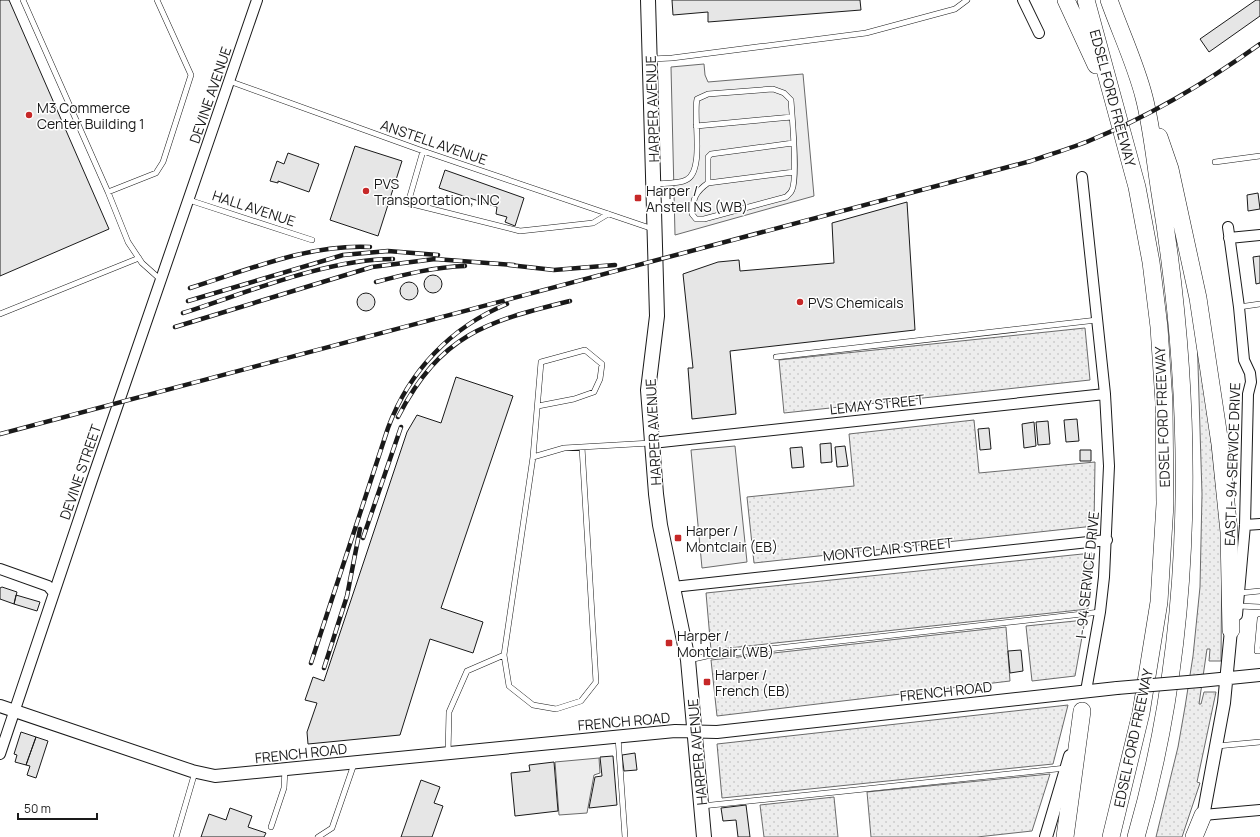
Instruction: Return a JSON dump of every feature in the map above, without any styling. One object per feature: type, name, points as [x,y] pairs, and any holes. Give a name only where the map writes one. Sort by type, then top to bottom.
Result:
[{"type":"highway","points":[[1066,0],[1112,101]]},
{"type":"highway","name":"EDSEL FORD FREEWAY","points":[[1086,0],[1102,54],[1112,101],[1124,134],[1137,187],[1151,262],[1159,327],[1164,402],[1165,459],[1163,544],[1158,602],[1141,713],[1111,837]]},
{"type":"highway","name":"EDSEL FORD FREEWAY","points":[[1109,0],[1144,96],[1168,238],[1177,313],[1184,433],[1182,556],[1166,709],[1148,795],[1136,837]]},
{"type":"highway","points":[[1144,96],[1170,169],[1198,298],[1220,444],[1229,532],[1231,630]]},
{"type":"highway","points":[[1065,837],[1082,711]]},
{"type":"highway","points":[[1194,837],[1204,815]]},
{"type":"main road","name":"HARPER AVENUE","points":[[648,0],[656,230],[657,316],[648,390],[660,525],[688,660],[696,732],[704,837]]},
{"type":"street","name":"DEVINE AVENUE","points":[[189,200],[256,0]]},
{"type":"street","points":[[1023,0],[1039,33]]},
{"type":"street","name":"I- 94 SERVICE DRIVE","points":[[1046,837],[1082,711],[1100,612],[1107,540],[1109,466],[1105,394],[1082,177]]},
{"type":"street","name":"DEVINE STREET","points":[[0,754],[189,200]]},
{"type":"street","name":"EAST I- 94 SERVICE DRIVE","points":[[1228,227],[1239,306],[1244,360],[1255,378],[1248,394],[1245,526],[1239,606],[1231,630]]},
{"type":"street","points":[[1229,238],[1260,235]]},
{"type":"street","name":"LEMAY STREET","points":[[652,443],[1105,394]]},
{"type":"street","points":[[1245,526],[1260,524]]},
{"type":"street","name":"MONTCLAIR STREET","points":[[672,587],[1107,540]]},
{"type":"street","points":[[0,569],[48,586],[54,593]]},
{"type":"street","points":[[1198,837],[1204,815],[1216,746],[1226,679],[1231,630]]},
{"type":"street","name":"FRENCH ROAD","points":[[0,706],[195,772],[224,775],[675,731],[717,732],[1086,691],[1260,675]]},
{"type":"street","points":[[1204,815],[1260,810]]},
{"type":"lane","points":[[23,0],[108,192],[128,242],[139,258],[161,280]]},
{"type":"lane","points":[[108,192],[156,173],[163,162],[191,75],[157,0]]},
{"type":"lane","points":[[650,58],[672,58],[866,33],[955,9],[967,0]]},
{"type":"lane","name":"ANSTELL AVENUE","points":[[229,82],[423,151],[656,230]]},
{"type":"lane","points":[[654,184],[686,180],[692,175],[698,148],[695,110],[698,99],[708,94],[773,89],[784,93],[791,100],[794,172],[792,192],[786,197],[704,219],[696,219],[692,214],[693,198],[699,189],[708,183],[794,172]]},
{"type":"lane","points":[[696,126],[792,117]]},
{"type":"lane","points":[[708,183],[708,157],[711,154],[793,143]]},
{"type":"lane","points":[[423,151],[408,203],[520,231],[593,223],[608,214]]},
{"type":"lane","points":[[1215,162],[1260,156]]},
{"type":"lane","name":"HALL AVENUE","points":[[189,200],[312,240]]},
{"type":"lane","points":[[0,314],[139,258]]},
{"type":"lane","points":[[1239,306],[1260,304]]},
{"type":"lane","points":[[776,357],[1097,315]]},
{"type":"lane","points":[[538,406],[574,399],[594,392],[600,379],[602,364],[585,350],[541,362],[533,457],[504,655],[510,686],[533,705],[556,709],[581,701],[596,682],[582,447]]},
{"type":"lane","points":[[533,457],[564,448],[652,443]]},
{"type":"lane","points":[[1240,593],[1260,591]]},
{"type":"lane","points":[[1239,606],[1260,607]]},
{"type":"lane","points":[[688,660],[706,656],[1100,612]]},
{"type":"lane","points":[[1260,619],[1257,652],[1260,651]]},
{"type":"lane","points":[[448,753],[448,712],[467,671],[504,655]]},
{"type":"lane","points":[[618,736],[625,837]]},
{"type":"lane","points":[[1216,746],[1260,742]]},
{"type":"lane","points":[[318,837],[332,828],[355,763]]},
{"type":"lane","points":[[701,806],[1066,768]]},
{"type":"lane","points":[[271,827],[284,788],[285,770]]},
{"type":"lane","points":[[176,837],[195,772]]},
{"type":"shaded area","points":[[704,64],[705,75],[708,82],[803,74],[814,196],[675,235],[671,67]]},
{"type":"shaded area","points":[[1196,301],[1222,539],[1221,661],[1209,661],[1210,649],[1207,649],[1199,704],[1201,704],[1204,692],[1216,692],[1197,782],[1200,783],[1182,837],[1156,837],[1178,747],[1193,656],[1200,587],[1202,494]]},
{"type":"shaded area","points":[[1085,328],[1090,380],[784,413],[779,360]]},
{"type":"shaded area","points":[[974,420],[979,473],[1095,462],[1094,526],[754,563],[747,497],[854,486],[849,434]]},
{"type":"shaded area","points":[[735,446],[747,562],[702,568],[691,450]]},
{"type":"shaded area","points":[[1092,553],[1088,609],[711,650],[706,593]]},
{"type":"shaded area","points":[[1085,620],[1075,676],[1032,681],[1026,626]]},
{"type":"shaded area","points":[[1006,627],[1010,681],[717,716],[711,660]]},
{"type":"shaded area","points":[[1068,705],[1053,764],[722,798],[717,744]]},
{"type":"shaded area","points":[[599,758],[600,773],[594,775],[587,813],[559,815],[555,762]]},
{"type":"shaded area","points":[[1050,774],[1032,831],[977,837],[871,837],[867,792]]},
{"type":"shaded area","points":[[834,797],[838,837],[764,837],[760,805]]},
{"type":"building","name":"M3 Commerce Center Building 1","points":[[0,0],[9,0],[109,229],[0,276]]},
{"type":"building","points":[[672,0],[860,0],[861,10],[708,22],[708,12],[673,15]]},
{"type":"building","points":[[1256,0],[1260,0],[1260,16],[1209,52],[1200,39]]},
{"type":"building","name":"PVS Transportation, INC","points":[[355,146],[402,161],[378,236],[330,220]]},
{"type":"building","points":[[288,153],[319,164],[309,192],[278,181],[278,183],[270,181],[277,161],[284,164]]},
{"type":"building","name":"PVS Transportation, INC","points":[[445,170],[524,198],[515,226],[505,222],[507,217],[496,214],[497,207],[439,188]]},
{"type":"building","points":[[1258,193],[1260,209],[1248,211],[1247,195]]},
{"type":"building","name":"PVS Chemicals","points":[[907,202],[915,330],[730,351],[736,414],[692,419],[688,368],[693,368],[683,274],[718,262],[739,260],[740,271],[834,263],[832,223]]},
{"type":"building","points":[[1260,256],[1260,283],[1256,284],[1253,257]]},
{"type":"building","points":[[433,275],[439,278],[442,284],[439,290],[433,293],[427,290],[424,284],[427,278]]},
{"type":"building","points":[[409,282],[415,285],[418,291],[415,297],[409,300],[403,297],[400,291],[403,285]]},
{"type":"building","points":[[366,293],[372,296],[375,302],[372,308],[366,311],[360,308],[357,302],[360,296]]},
{"type":"building","points":[[456,377],[513,396],[441,608],[483,622],[473,653],[430,639],[400,735],[308,744],[307,732],[317,703],[305,700],[313,677],[324,681],[407,432],[417,415],[441,423]]},
{"type":"building","points":[[1077,419],[1079,441],[1066,442],[1064,420]]},
{"type":"building","points":[[1048,421],[1050,444],[1038,445],[1036,422]]},
{"type":"building","points":[[1034,422],[1036,446],[1024,448],[1022,424]]},
{"type":"building","points":[[989,428],[991,449],[980,450],[978,429]]},
{"type":"building","points":[[831,443],[832,462],[821,463],[820,444]]},
{"type":"building","points":[[845,446],[848,466],[837,467],[835,447]]},
{"type":"building","points":[[802,447],[804,467],[792,468],[790,448]]},
{"type":"building","points":[[1080,450],[1091,450],[1091,461],[1080,461]]},
{"type":"building","points":[[2,587],[17,592],[14,604],[0,599],[0,588]]},
{"type":"building","points":[[16,595],[40,602],[37,611],[14,604]]},
{"type":"building","points":[[1021,650],[1023,671],[1010,673],[1008,651]]},
{"type":"building","points":[[21,732],[36,737],[26,765],[15,762],[17,755],[14,754]]},
{"type":"building","points":[[36,737],[48,741],[36,778],[27,775],[30,766],[26,765]]},
{"type":"building","points":[[635,753],[637,770],[624,771],[622,755]]},
{"type":"building","points":[[613,756],[617,805],[589,808],[595,777],[602,776],[600,757]]},
{"type":"building","points":[[554,762],[558,811],[515,816],[511,773],[530,771],[529,765]]},
{"type":"building","points":[[421,780],[440,787],[434,803],[443,806],[432,837],[401,837]]},
{"type":"building","points":[[746,805],[750,837],[738,837],[736,820],[723,821],[721,808]]},
{"type":"building","points":[[230,808],[252,816],[248,827],[266,833],[264,837],[201,837],[209,814],[226,820]]},
{"type":"railway","points":[[0,434],[1031,161],[1084,143],[1136,120],[1220,72],[1260,44]]},
{"type":"railway","points":[[190,288],[256,266],[301,254],[347,247],[370,247]]},
{"type":"railway","points":[[188,301],[343,255],[388,251],[438,255]]},
{"type":"railway","points":[[183,313],[287,278],[314,271],[368,260],[393,259]]},
{"type":"railway","points":[[175,327],[372,267],[435,259],[514,265]]},
{"type":"railway","points":[[509,265],[554,270],[615,265]]},
{"type":"railway","points":[[376,282],[420,271],[465,266]]},
{"type":"railway","points":[[398,417],[414,389],[431,367],[449,349],[468,336],[513,316],[570,301]]},
{"type":"railway","points":[[311,663],[388,428],[397,407],[420,370],[434,353],[450,338],[468,325],[507,304]]},
{"type":"railway","points":[[363,538],[401,427]]},
{"type":"railway","points":[[324,668],[347,596],[360,529]]},
{"type":"place","name":"M3 Commerce Center Building 1","points":[[29,115]]},
{"type":"place","name":"PVS Transportation, INC","points":[[366,191]]},
{"type":"place","name":"Harper / Anstell NS (WB)","points":[[638,198]]},
{"type":"place","name":"PVS Chemicals","points":[[800,302]]},
{"type":"place","name":"Harper / Montclair (EB)","points":[[678,538]]},
{"type":"place","name":"Harper / Montclair (WB)","points":[[669,643]]},
{"type":"place","name":"Harper / French (EB)","points":[[707,682]]}]
